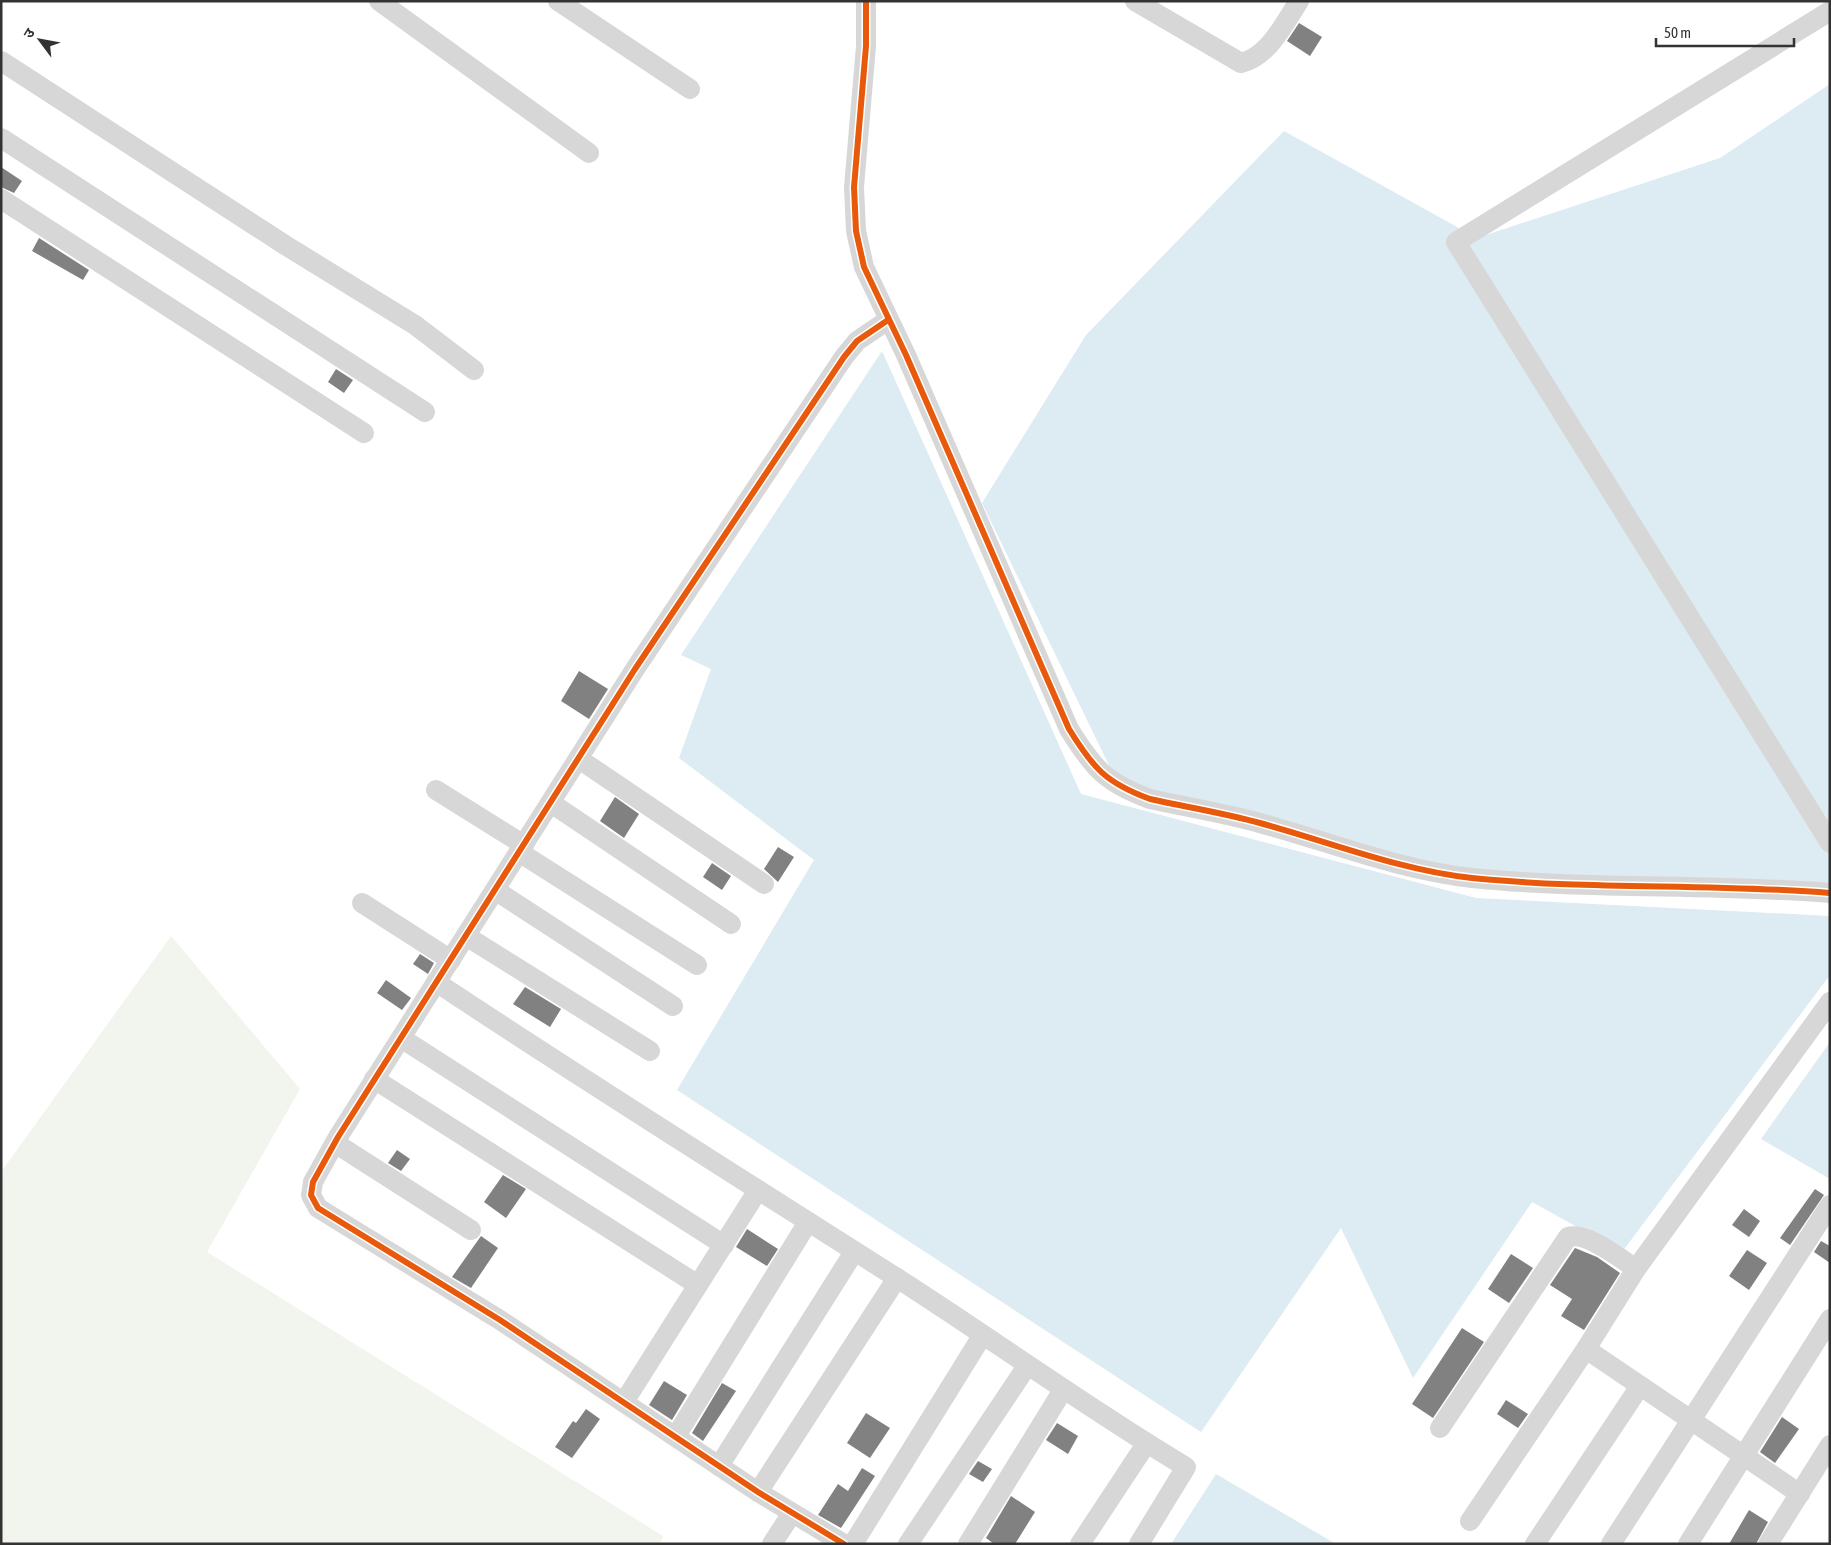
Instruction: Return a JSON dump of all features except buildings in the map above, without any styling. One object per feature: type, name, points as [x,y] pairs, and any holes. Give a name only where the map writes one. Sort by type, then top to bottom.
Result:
[{"type":"street","points":[[379,1],[589,153]]},
{"type":"street","points":[[558,1],[690,89]]},
{"type":"street","points":[[866,1],[866,46],[854,187],[856,231],[864,267],[1069,729],[1089,762],[1118,784],[1150,799],[1258,823],[1415,868],[1471,878],[1564,883],[1766,888],[1830,893]]},
{"type":"street","points":[[1135,1],[1175,23],[1226,57],[1241,63],[1252,60],[1264,50],[1299,1]]},
{"type":"street","points":[[1830,11],[1456,242],[1830,843]]},
{"type":"street","points":[[1,62],[285,245],[414,325],[474,370]]},
{"type":"street","points":[[1,138],[425,412]]},
{"type":"street","points":[[1,199],[364,433]]},
{"type":"street","points":[[844,1544],[758,1492],[500,1320],[318,1208],[311,1195],[313,1182],[335,1142],[635,669],[828,379],[857,342],[888,320]]},
{"type":"street","points":[[578,759],[764,884]]},
{"type":"street","points":[[436,790],[696,965]]},
{"type":"street","points":[[550,803],[731,924]]},
{"type":"street","points":[[495,890],[673,1006]]},
{"type":"street","points":[[362,903],[451,960]]},
{"type":"street","points":[[466,936],[650,1051]]},
{"type":"street","points":[[436,982],[542,1053],[897,1278],[1146,1444],[1186,1467],[1139,1544]]},
{"type":"street","points":[[1470,1521],[1586,1349],[1636,1269],[1830,1002]]},
{"type":"street","points":[[401,1038],[724,1245]]},
{"type":"street","points":[[374,1079],[698,1284]]},
{"type":"street","points":[[335,1142],[471,1230]]},
{"type":"street","points":[[624,1402],[758,1190]]},
{"type":"street","points":[[1611,1544],[1692,1422],[1830,1205]]},
{"type":"street","points":[[676,1436],[808,1222]]},
{"type":"street","points":[[1440,1428],[1568,1237],[1582,1237],[1597,1244],[1636,1269]]},
{"type":"street","points":[[720,1466],[854,1252]]},
{"type":"street","points":[[758,1492],[897,1278]]},
{"type":"street","points":[[1688,1544],[1830,1319]]},
{"type":"street","points":[[853,1544],[982,1336]]},
{"type":"street","points":[[1586,1349],[1800,1494]]},
{"type":"street","points":[[908,1544],[1027,1366]]},
{"type":"street","points":[[1535,1544],[1640,1386]]},
{"type":"street","points":[[968,1544],[1063,1390]]},
{"type":"street","points":[[1080,1544],[1146,1444]]},
{"type":"street","points":[[1768,1544],[1830,1445]]},
{"type":"street","points":[[772,1544],[792,1513]]},
{"type":"shaded area","points":[[1830,84],[1830,901],[1471,877],[1118,784],[982,503],[1086,335],[1284,131],[1477,238],[1720,158]]},
{"type":"shaded area","points":[[882,351],[1081,794],[1476,898],[1830,916],[1830,975],[1622,1252],[1532,1202],[1413,1378],[1341,1228],[1201,1432],[677,1090],[814,860],[679,758],[711,669],[681,655]]},
{"type":"shaded area","points":[[171,936],[300,1089],[207,1252],[663,1536],[660,1544],[1,1544],[1,1172]]},
{"type":"shaded area","points":[[1830,1042],[1830,1179],[1761,1139]]},
{"type":"shaded area","points":[[1216,1474],[1336,1544],[1171,1544]]},
{"type":"cycle path","points":[[866,1],[866,46],[854,187],[856,231],[864,267],[906,355],[1069,729],[1102,773],[1122,787],[1150,799],[1246,819],[1365,855],[1445,874],[1517,882],[1741,888],[1830,893]]},
{"type":"cycle path","points":[[844,1544],[758,1492],[500,1320],[318,1208],[311,1195],[313,1182],[338,1137],[635,669],[844,357],[857,341],[888,320]]}]
